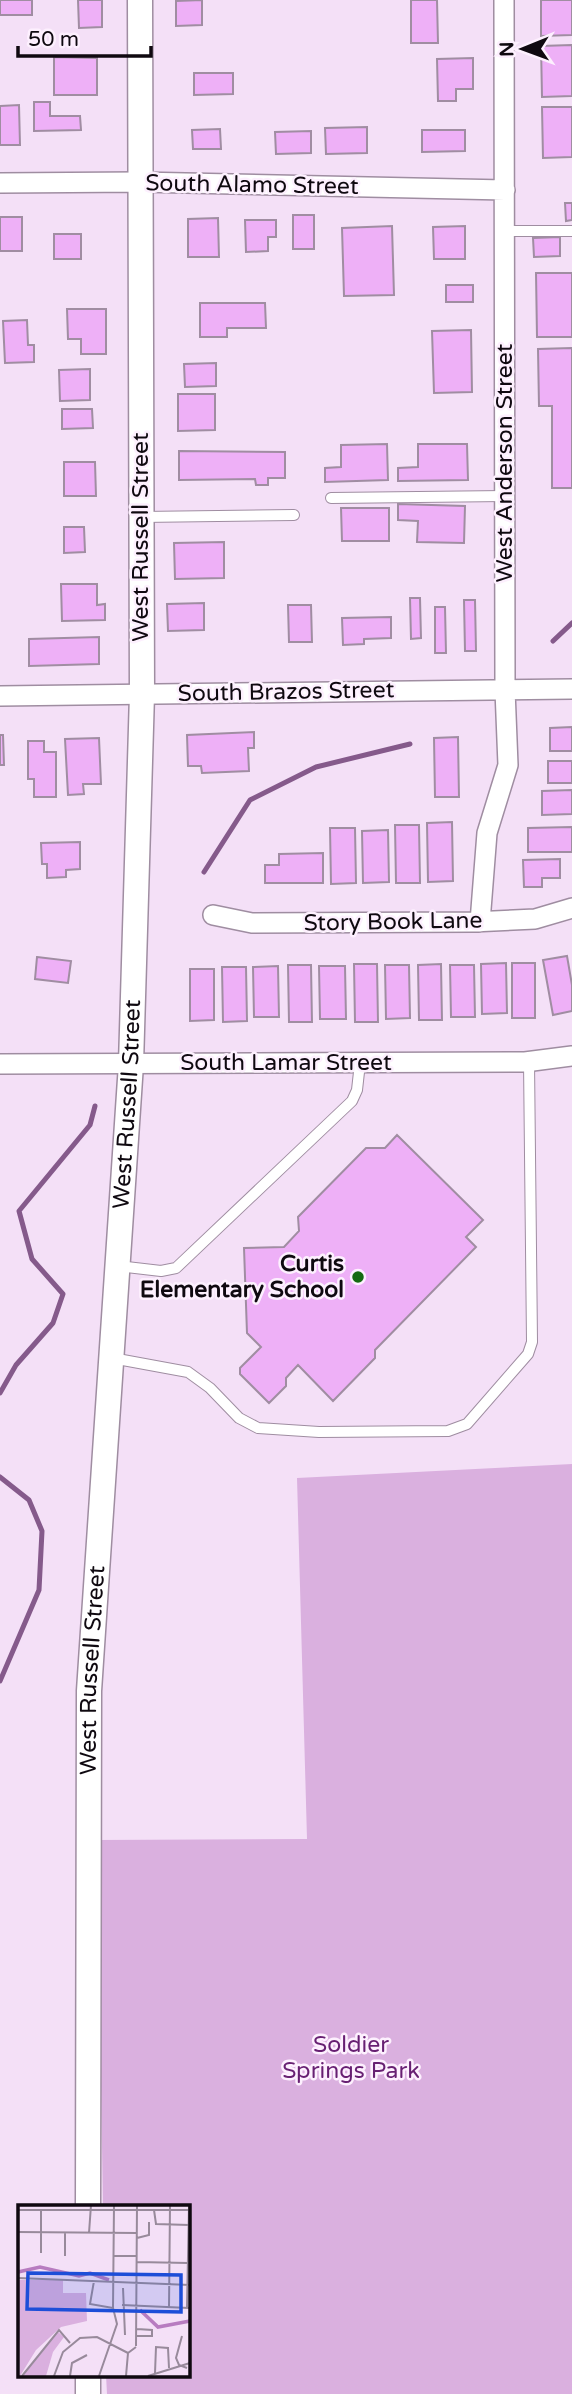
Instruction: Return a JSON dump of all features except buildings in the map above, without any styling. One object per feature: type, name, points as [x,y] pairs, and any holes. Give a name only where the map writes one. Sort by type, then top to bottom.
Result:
[{"type":"street","name":"West Russell Street","points":[[88,2205],[89,1690],[131,1064],[142,694],[140,0]]},
{"type":"street","name":"West Anderson Street","points":[[480,922],[487,833],[508,765],[505,690],[504,0]]},
{"type":"street","name":"South Alamo Street","points":[[0,183],[139,182],[505,190]]},
{"type":"street","name":"South Brazos Street","points":[[0,695],[572,690]]},
{"type":"street","name":"Story Book Lane","points":[[213,915],[252,923],[480,922],[535,919],[572,908]]},
{"type":"street","name":"South Lamar Street","points":[[0,1064],[528,1061],[572,1056]]},
{"type":"street","points":[[88,2376],[88,2394]]},
{"type":"lane","points":[[505,231],[572,231]]},
{"type":"lane","points":[[331,498],[505,496]]},
{"type":"lane","points":[[141,517],[294,515]]},
{"type":"lane","points":[[111,1358],[188,1372],[210,1388],[239,1418],[258,1428],[320,1432],[448,1432],[467,1424],[528,1354],[532,1342],[528,1061]]},
{"type":"lane","points":[[117,1266],[161,1271],[176,1268],[352,1101],[357,1090],[360,1063]]},
{"type":"green space","name":"Soldier Springs Park","points":[[572,1464],[572,2394],[107,2394],[106,2376],[189,2376],[189,2205],[103,2205],[97,1840],[307,1839],[297,1478]]},
{"type":"waterway","points":[[553,641],[572,623]]},
{"type":"waterway","points":[[204,872],[250,800],[316,767],[410,744]]},
{"type":"waterway","points":[[0,1393],[16,1365],[53,1323],[63,1294],[32,1259],[19,1211],[90,1125],[95,1106]]},
{"type":"waterway","points":[[0,1477],[29,1500],[42,1531],[39,1590],[0,1681]]},
{"type":"place","name":"Curtis Elementary School","points":[[358,1277]]}]
